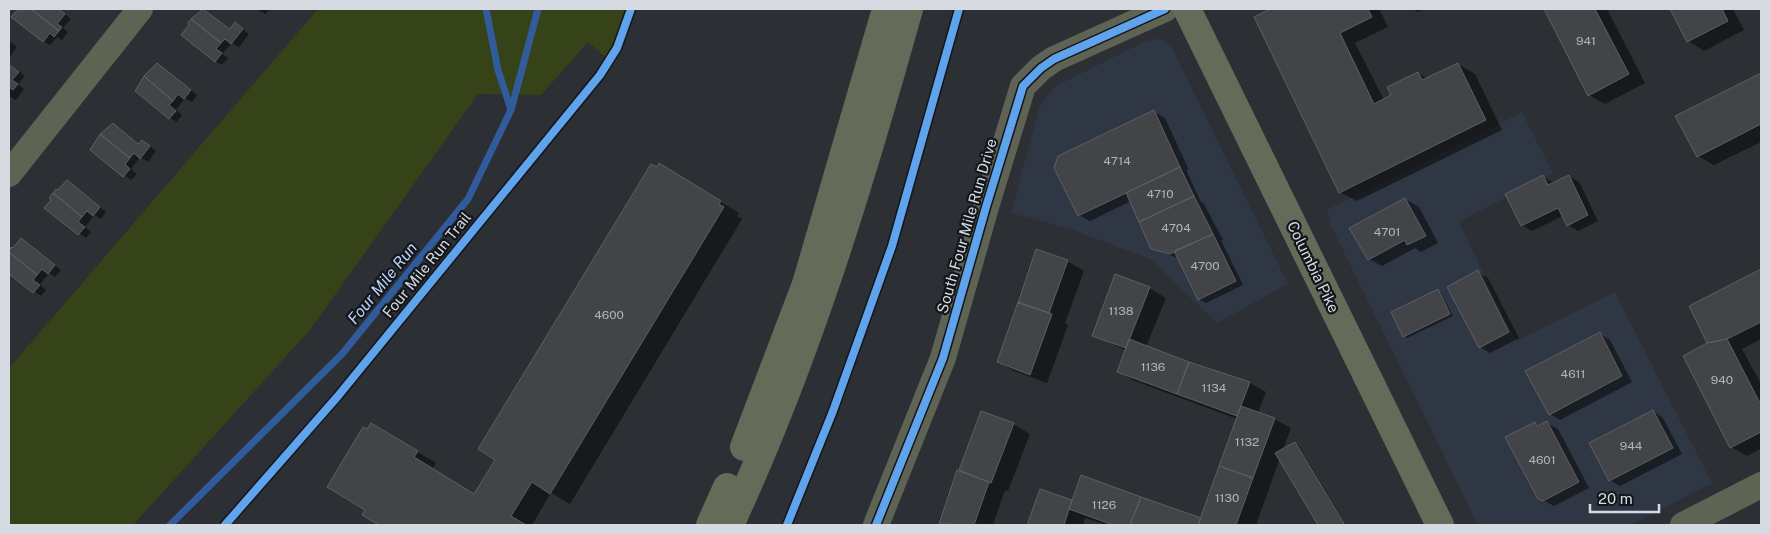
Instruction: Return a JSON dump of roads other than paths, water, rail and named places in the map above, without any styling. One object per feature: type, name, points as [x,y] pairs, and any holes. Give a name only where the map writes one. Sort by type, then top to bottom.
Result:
[{"type":"main road","points":[[710,525],[769,387],[806,284],[886,9]]},
{"type":"main road","points":[[730,525],[814,323],[862,177],[909,9]]},
{"type":"main road","name":"Columbia Pike","points":[[1187,9],[1440,525]]},
{"type":"street","points":[[9,174],[140,9]]},
{"type":"street","name":"South Four Mile Run Drive","points":[[876,525],[943,358],[1023,86],[1041,68],[1054,59],[1165,9]]},
{"type":"street","points":[[1683,525],[1761,485]]},
{"type":"waterway","points":[[486,9],[498,70],[511,110]]},
{"type":"waterway","name":"Four Mile Run","points":[[170,525],[342,354],[468,199],[511,110],[538,9]]}]
